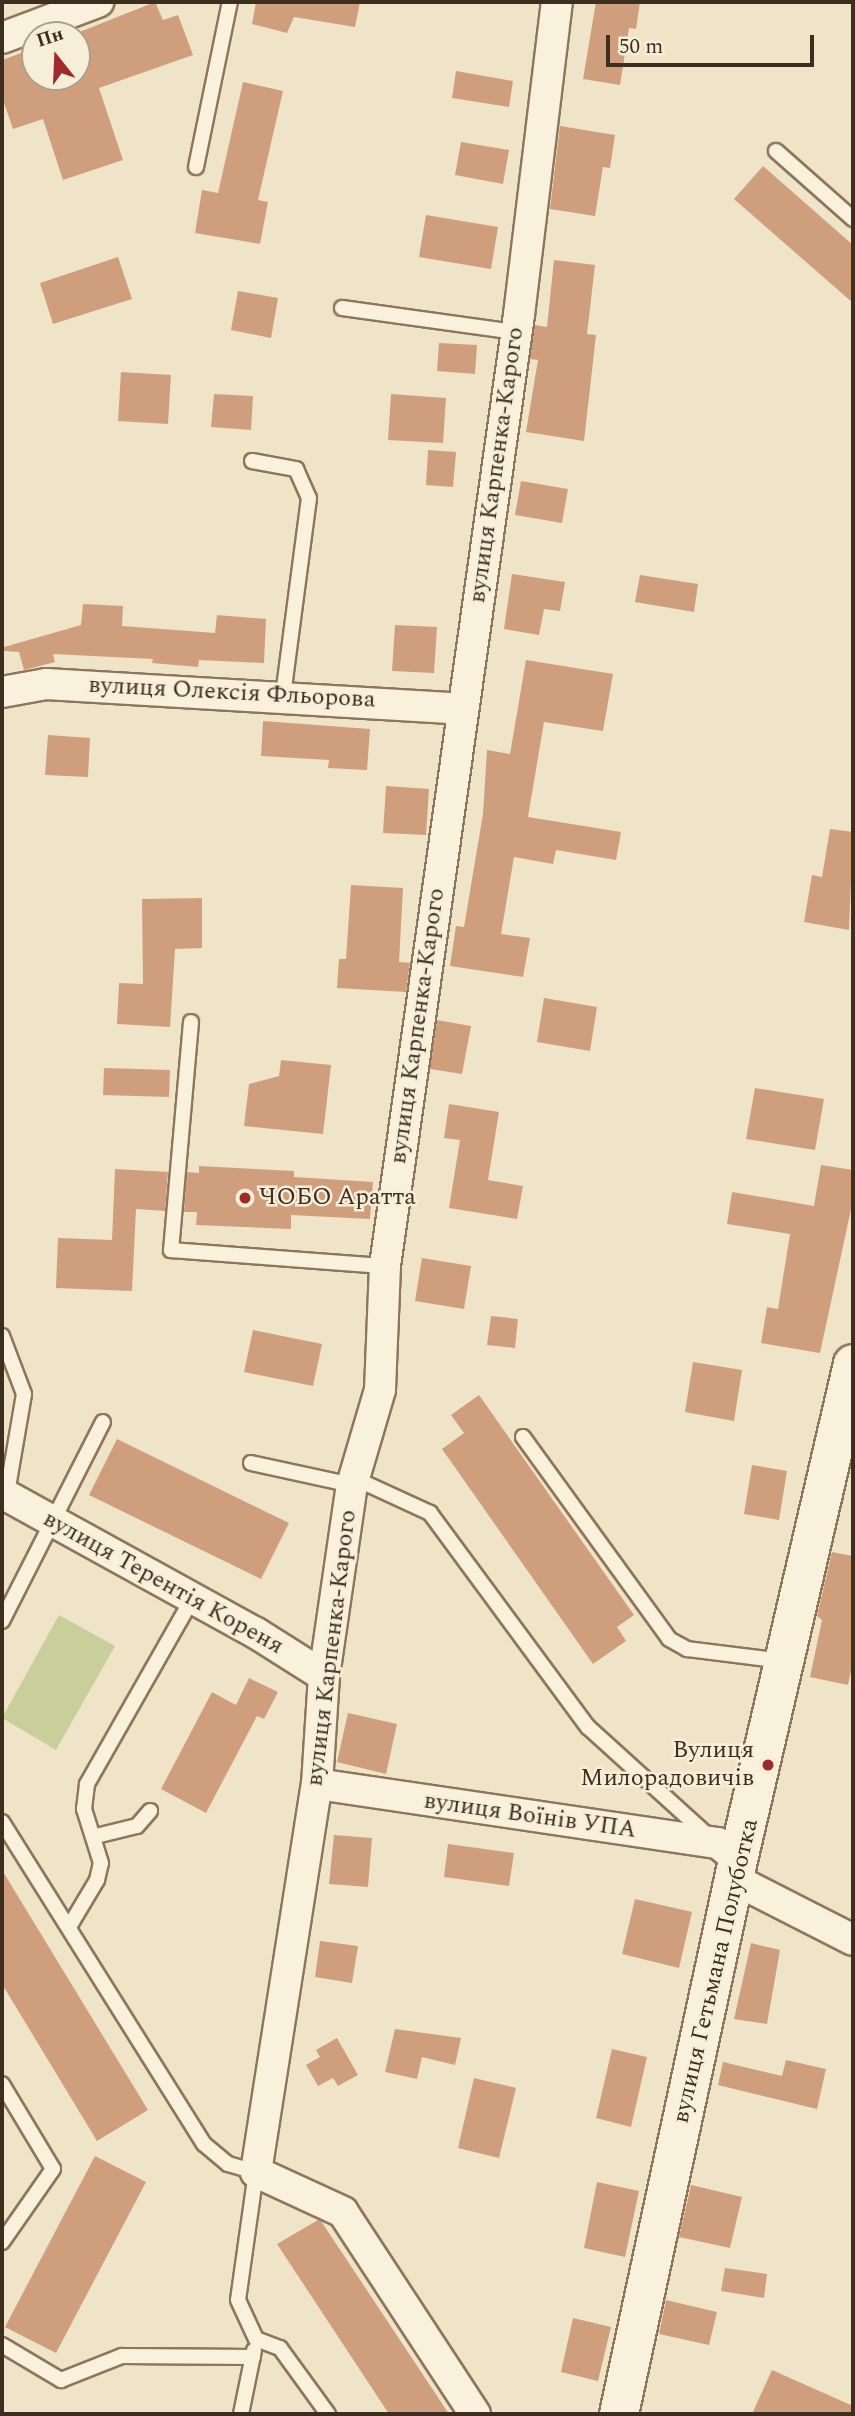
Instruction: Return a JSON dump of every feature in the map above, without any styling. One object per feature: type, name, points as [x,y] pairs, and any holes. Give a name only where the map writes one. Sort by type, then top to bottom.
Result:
[{"type":"street","points":[[2,38],[98,2]]},
{"type":"street","name":"вулиця Карпенка-Карого","points":[[256,2172],[317,1784],[324,1676],[353,1482],[380,1390],[385,1266],[557,2]]},
{"type":"street","name":"вулиця Олексія Фльорова","points":[[2,692],[46,684],[283,696],[462,709]]},
{"type":"street","name":"вулиця Гетьмана Полуботка","points":[[619,2414],[730,1863],[785,1661],[853,1364]]},
{"type":"street","name":"вулиця Терентія Кореня","points":[[4,1493],[324,1676]]},
{"type":"street","name":"вулиця Воїнів УПА","points":[[317,1784],[730,1863],[749,1887],[853,1940]]},
{"type":"street","points":[[256,2172],[343,2212],[475,2414]]},
{"type":"lane","points":[[196,167],[230,2]]},
{"type":"lane","points":[[776,151],[853,219]]},
{"type":"lane","points":[[342,308],[514,332]]},
{"type":"lane","points":[[252,461],[296,469],[309,498],[283,696]]},
{"type":"lane","points":[[191,1022],[171,1250],[385,1266]]},
{"type":"lane","points":[[2,1336],[24,1394],[4,1493]]},
{"type":"lane","points":[[2,1621],[103,1422]]},
{"type":"lane","points":[[523,1437],[668,1639],[687,1649],[785,1661]]},
{"type":"lane","points":[[251,1463],[353,1482],[430,1513],[588,1727],[730,1863]]},
{"type":"lane","points":[[69,1927],[97,1880],[101,1863],[96,1836],[84,1808],[87,1784],[192,1599]]},
{"type":"lane","points":[[96,1836],[136,1826],[150,1811]]},
{"type":"lane","points":[[2,1822],[204,2144],[228,2164],[256,2172],[238,2300],[257,2339],[241,2414]]},
{"type":"lane","points":[[2,2084],[53,2169],[2,2242]]},
{"type":"lane","points":[[257,2339],[280,2348],[328,2414]]},
{"type":"lane","points":[[2,2344],[61,2380],[122,2356],[253,2357]]},
{"type":"green space","points":[[59,1615],[115,1646],[56,1750],[2,1718]]},
{"type":"building","points":[[155,2],[163,20],[178,15],[193,55],[99,88],[123,160],[63,180],[43,119],[13,129],[2,97],[2,60],[21,53],[21,91],[91,91],[91,27]]},
{"type":"building","points":[[256,2],[360,2],[355,27],[294,17],[287,33],[252,24]]},
{"type":"building","points":[[596,2],[640,2],[636,29],[629,28],[620,85],[583,79]]},
{"type":"building","points":[[456,71],[513,81],[509,107],[452,98]]},
{"type":"building","points":[[243,82],[283,91],[258,200],[268,202],[260,244],[195,233],[202,190],[218,193]]},
{"type":"building","points":[[560,126],[615,135],[610,168],[603,167],[595,216],[550,209]]},
{"type":"building","points":[[461,142],[509,150],[503,184],[455,175]]},
{"type":"building","points":[[763,166],[853,245],[853,303],[734,199]]},
{"type":"building","points":[[426,215],[498,227],[491,269],[419,257]]},
{"type":"building","points":[[118,257],[132,299],[53,324],[40,283]]},
{"type":"building","points":[[554,260],[595,265],[587,334],[596,335],[584,441],[526,432],[538,360],[530,359],[535,325],[547,327]]},
{"type":"building","points":[[238,291],[278,298],[271,338],[231,330]]},
{"type":"building","points":[[439,343],[477,345],[475,374],[437,371]]},
{"type":"building","points":[[121,372],[171,375],[168,424],[118,421]]},
{"type":"building","points":[[214,394],[253,396],[251,430],[211,427]]},
{"type":"building","points":[[391,394],[446,398],[443,443],[388,440]]},
{"type":"building","points":[[428,450],[456,452],[453,487],[426,485]]},
{"type":"building","points":[[521,481],[568,489],[562,523],[515,515]]},
{"type":"building","points":[[512,574],[565,582],[560,611],[544,609],[539,635],[504,629]]},
{"type":"building","points":[[640,575],[698,584],[694,612],[635,602]]},
{"type":"building","points":[[83,604],[123,606],[122,626],[215,633],[217,615],[266,619],[264,663],[199,660],[198,667],[152,663],[153,659],[53,654],[55,662],[24,670],[19,652],[4,651],[4,647],[81,625]]},
{"type":"building","points":[[395,625],[437,627],[434,673],[392,671]]},
{"type":"building","points":[[526,660],[613,674],[603,731],[544,722],[528,817],[621,832],[616,860],[556,850],[553,864],[514,857],[501,934],[530,938],[523,977],[450,966],[456,926],[464,927],[483,814],[487,750],[510,754]]},
{"type":"building","points":[[263,721],[370,729],[367,770],[328,768],[329,760],[261,756]]},
{"type":"building","points":[[48,735],[90,738],[88,777],[45,775]]},
{"type":"building","points":[[386,786],[429,789],[426,835],[383,833]]},
{"type":"building","points":[[830,829],[853,832],[849,930],[804,922],[812,875],[822,877]]},
{"type":"building","points":[[351,885],[403,888],[399,962],[410,963],[406,992],[337,988],[339,959],[346,959]]},
{"type":"building","points":[[202,898],[202,948],[175,949],[170,1027],[117,1024],[119,983],[143,984],[142,899]]},
{"type":"building","points":[[544,998],[597,1007],[590,1051],[537,1042]]},
{"type":"building","points":[[437,1020],[471,1026],[462,1074],[430,1069]]},
{"type":"building","points":[[281,1060],[331,1065],[323,1134],[244,1126],[249,1084],[279,1076]]},
{"type":"building","points":[[104,1068],[170,1070],[169,1097],[103,1095]]},
{"type":"building","points":[[755,1088],[824,1099],[815,1150],[746,1139]]},
{"type":"building","points":[[449,1104],[499,1112],[488,1180],[523,1186],[517,1219],[449,1208],[460,1140],[444,1138]]},
{"type":"building","points":[[821,1165],[853,1170],[853,1200],[820,1353],[761,1343],[767,1307],[778,1309],[790,1234],[727,1224],[732,1192],[814,1206]]},
{"type":"building","name":"ЧОБО Аратта","points":[[199,1166],[294,1171],[294,1177],[373,1182],[370,1219],[291,1215],[291,1229],[196,1225],[197,1212],[184,1212],[187,1172],[199,1173]]},
{"type":"building","points":[[115,1169],[168,1172],[165,1211],[136,1209],[132,1291],[56,1288],[58,1238],[112,1240]]},
{"type":"building","points":[[422,1258],[471,1266],[464,1309],[415,1301]]},
{"type":"building","points":[[491,1316],[518,1319],[515,1348],[487,1345]]},
{"type":"building","points":[[253,1330],[322,1344],[313,1386],[244,1372]]},
{"type":"building","points":[[693,1362],[742,1370],[734,1421],[685,1412]]},
{"type":"building","points":[[479,1395],[634,1615],[617,1627],[626,1641],[593,1664],[442,1449],[464,1433],[451,1415]]},
{"type":"building","points":[[117,1439],[289,1523],[261,1579],[89,1495]]},
{"type":"building","points":[[752,1465],[787,1471],[779,1520],[744,1514]]},
{"type":"building","points":[[832,1552],[853,1556],[853,1661],[848,1685],[810,1677],[822,1620],[817,1616]]},
{"type":"building","points":[[249,1678],[278,1692],[264,1719],[257,1716],[206,1813],[161,1789],[212,1692],[236,1705]]},
{"type":"building","points":[[348,1713],[397,1724],[386,1774],[337,1762]]},
{"type":"building","points":[[334,1835],[372,1838],[368,1887],[329,1884]]},
{"type":"building","points":[[448,1844],[514,1853],[509,1886],[444,1877]]},
{"type":"building","points":[[2,1870],[148,2110],[97,2141],[2,1984]]},
{"type":"building","points":[[635,1899],[692,1912],[679,1968],[622,1954]]},
{"type":"building","points":[[320,1941],[358,1946],[352,1983],[315,1977]]},
{"type":"building","points":[[751,1943],[780,1950],[767,2024],[734,2019]]},
{"type":"building","points":[[395,2029],[461,2038],[455,2065],[422,2057],[417,2079],[385,2072]]},
{"type":"building","points":[[337,2038],[358,2075],[338,2086],[333,2078],[318,2086],[306,2065],[320,2057],[316,2050]]},
{"type":"building","points":[[612,2049],[647,2057],[631,2127],[596,2118]]},
{"type":"building","points":[[786,2060],[826,2069],[817,2109],[718,2085],[723,2062],[782,2076]]},
{"type":"building","points":[[474,2078],[516,2088],[499,2158],[458,2148]]},
{"type":"building","points":[[95,2156],[146,2182],[56,2353],[5,2327]]},
{"type":"building","points":[[597,2182],[639,2191],[625,2257],[584,2248]]},
{"type":"building","points":[[691,2185],[742,2197],[730,2248],[679,2237]]},
{"type":"building","points":[[318,2220],[449,2414],[389,2414],[277,2244]]},
{"type":"building","points":[[725,2268],[767,2274],[764,2298],[721,2291]]},
{"type":"building","points":[[666,2300],[717,2312],[709,2345],[659,2334]]},
{"type":"building","points":[[573,2318],[611,2327],[598,2381],[561,2372]]},
{"type":"building","points":[[772,2370],[853,2406],[853,2414],[752,2414]]},
{"type":"place","name":"ЧОБО Аратта","points":[[245,1198]]},
{"type":"place","name":"Вулиця Милорадовичів","points":[[768,1765]]}]
